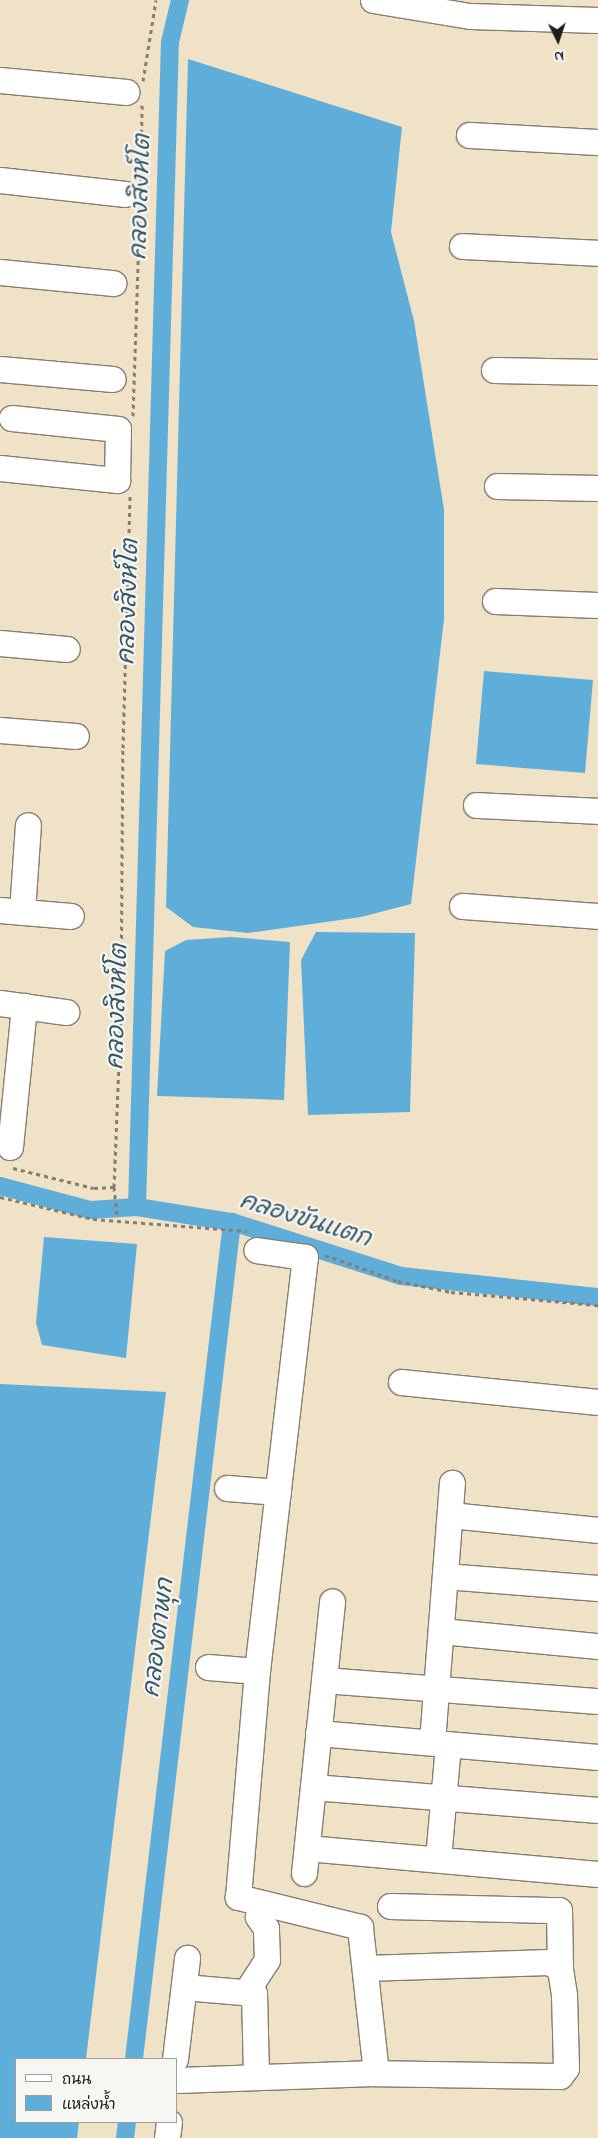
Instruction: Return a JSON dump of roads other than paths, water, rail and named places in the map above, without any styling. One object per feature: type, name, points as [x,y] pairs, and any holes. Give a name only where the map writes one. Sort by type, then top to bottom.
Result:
[{"type":"street","points":[[373,0],[470,16],[598,20]]},
{"type":"street","points":[[0,80],[137,92]]},
{"type":"street","points":[[469,135],[598,142]]},
{"type":"street","points":[[0,180],[135,193]]},
{"type":"street","points":[[462,246],[598,253]]},
{"type":"street","points":[[0,272],[113,283]]},
{"type":"street","points":[[0,369],[113,380]]},
{"type":"street","points":[[494,370],[598,372]]},
{"type":"street","points":[[0,468],[117,480],[118,429],[12,418]]},
{"type":"street","points":[[497,486],[598,488]]},
{"type":"street","points":[[495,600],[598,605]]},
{"type":"street","points":[[0,643],[67,649]]},
{"type":"street","points":[[0,730],[76,736]]},
{"type":"street","points":[[476,805],[598,811]]},
{"type":"street","points":[[28,825],[11,911],[71,916]]},
{"type":"street","points":[[462,906],[598,916]]},
{"type":"street","points":[[10,1157],[12,1004],[66,1012]]},
{"type":"street","points":[[253,1238],[305,1257],[257,1671],[238,1897],[360,1927],[376,2073]]},
{"type":"street","points":[[401,1382],[598,1402]]},
{"type":"street","points":[[438,1859],[443,1797],[436,1689],[452,1483]]},
{"type":"street","points":[[227,1488],[278,1492]]},
{"type":"street","points":[[450,1515],[598,1530]]},
{"type":"street","points":[[445,1576],[598,1588]]},
{"type":"street","points":[[304,1874],[332,1601]]},
{"type":"street","points":[[441,1631],[598,1646]]},
{"type":"street","points":[[208,1667],[257,1671]]},
{"type":"street","points":[[324,1680],[598,1701]]},
{"type":"street","points":[[318,1733],[598,1757]]},
{"type":"street","points":[[313,1787],[598,1810]]},
{"type":"street","points":[[307,1848],[598,1874]]},
{"type":"street","points":[[178,2080],[376,2073],[560,2076],[566,2068],[560,1969],[559,1910],[390,1906]]},
{"type":"street","points":[[246,1992],[267,1960],[266,1928],[258,1916]]},
{"type":"street","points":[[176,2058],[187,1958]]},
{"type":"street","points":[[365,1968],[549,1962],[560,1969]]},
{"type":"street","points":[[184,1986],[254,1993],[256,2077]]},
{"type":"street","points":[[167,2138],[169,2123]]},
{"type":"water","points":[[188,59],[402,127],[391,232],[414,321],[444,510],[444,619],[411,904],[361,917],[248,933],[193,927],[166,907]]},
{"type":"water","points":[[484,671],[593,680],[585,773],[476,764]]},
{"type":"water","points":[[316,932],[415,933],[410,1112],[308,1115],[301,960]]},
{"type":"water","points":[[231,937],[290,942],[284,1100],[157,1096],[165,951],[186,940]]},
{"type":"water","points":[[44,1237],[137,1244],[126,1358],[42,1345],[36,1323]]},
{"type":"water","points":[[0,1384],[166,1392],[86,2058],[15,2058],[15,2123],[79,2123],[77,2138],[0,2138]]},
{"type":"waterway","name":"คลองสิงห์โต","points":[[137,1207],[170,42],[180,0]]},
{"type":"waterway","name":"คลองขันแตก","points":[[0,1186],[90,1210],[137,1207],[232,1222],[401,1276],[598,1297]]},
{"type":"waterway","name":"คลองตาพุก","points":[[134,2058],[232,1222]]},
{"type":"waterway","name":"คลองตาพุก","points":[[125,2138],[127,2123]]}]
